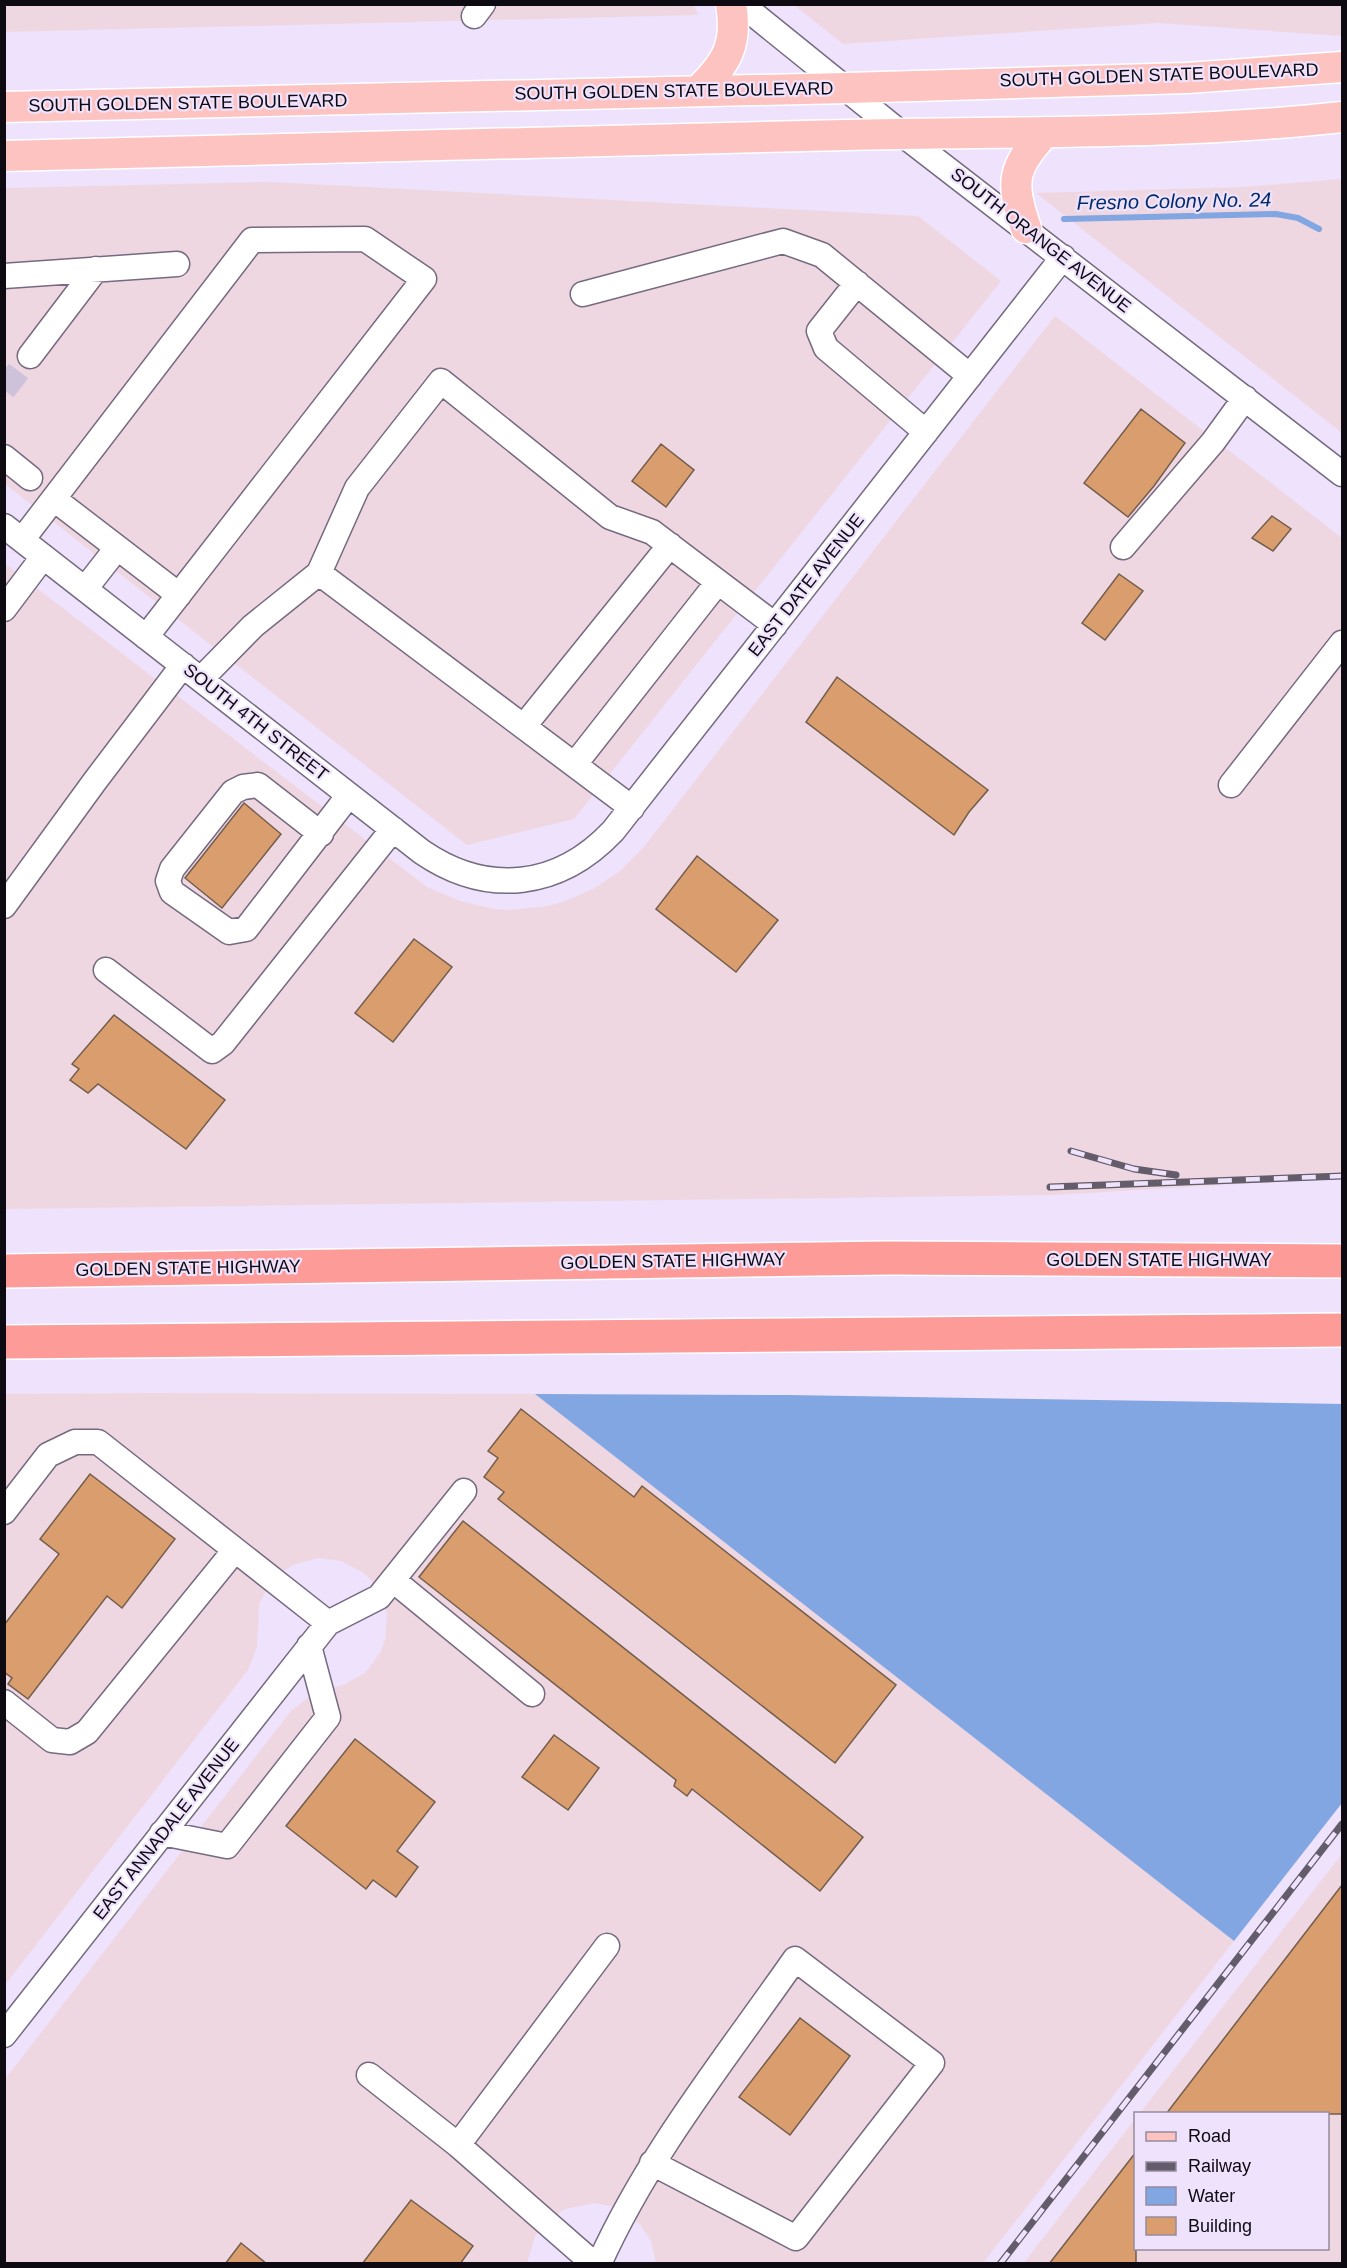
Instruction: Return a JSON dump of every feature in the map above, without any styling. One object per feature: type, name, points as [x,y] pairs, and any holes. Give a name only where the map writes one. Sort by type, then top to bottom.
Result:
[{"type":"highway","name":"GOLDEN STATE HIGHWAY","points":[[4,1271],[890,1258],[1342,1261]]},
{"type":"highway","points":[[4,1342],[1342,1330]]},
{"type":"main road","points":[[699,90],[716,73],[733,42],[734,24],[731,4]]},
{"type":"main road","name":"SOUTH GOLDEN STATE BOULEVARD","points":[[4,107],[1187,78],[1342,66]]},
{"type":"main road","points":[[4,156],[1201,128],[1342,117]]},
{"type":"main road","points":[[1026,228],[1017,201],[1015,182],[1026,153],[1045,132]]},
{"type":"street","name":"SOUTH ORANGE AVENUE","points":[[741,4],[902,134],[1342,474]]},
{"type":"street","points":[[13,533],[54,499],[252,240],[365,239],[424,279],[146,637]]},
{"type":"street","points":[[583,294],[783,241],[822,255],[970,375]]},
{"type":"street","name":"EAST DATE AVENUE","points":[[524,881],[547,874],[585,857],[599,846],[632,808],[1063,257]]},
{"type":"street","points":[[4,276],[177,264]]},
{"type":"street","points":[[30,356],[96,269]]},
{"type":"street","points":[[857,283],[819,331],[826,348],[926,432]]},
{"type":"street","points":[[4,906],[95,781],[192,672],[319,573],[357,488],[441,381],[610,517],[652,532],[776,625]]},
{"type":"street","points":[[1123,547],[1213,442],[1245,399]]},
{"type":"street","points":[[4,457],[30,478]]},
{"type":"street","points":[[54,499],[179,595]]},
{"type":"street","name":"SOUTH 4TH STREET","points":[[13,533],[439,864],[458,872],[501,881],[524,881]]},
{"type":"street","points":[[524,726],[670,545]]},
{"type":"street","points":[[85,589],[117,548]]},
{"type":"street","points":[[4,609],[44,556]]},
{"type":"street","points":[[319,573],[632,808]]},
{"type":"street","points":[[575,764],[718,582]]},
{"type":"street","points":[[1231,784],[1342,643]]},
{"type":"street","points":[[321,834],[258,785],[243,787],[233,792],[172,870],[168,881],[172,892],[229,932],[246,929],[321,834],[349,795]]},
{"type":"street","points":[[106,970],[212,1051],[223,1043],[393,830]]},
{"type":"street","points":[[4,1512],[48,1455],[75,1442],[98,1442],[328,1623],[379,1597],[464,1491]]},
{"type":"street","points":[[4,1702],[52,1740],[70,1742],[87,1732],[235,1550]]},
{"type":"street","points":[[393,1580],[532,1694]]},
{"type":"street","name":"EAST ANNADALE AVENUE","points":[[4,2035],[328,1623]]},
{"type":"street","points":[[162,1833],[227,1846],[328,1717],[309,1646]]},
{"type":"street","points":[[458,2145],[607,1946]]},
{"type":"street","points":[[369,2075],[458,2145],[597,2264],[619,2219],[652,2163],[795,1959],[932,2063],[796,2238],[652,2163]]},
{"type":"shaded area","points":[[693,4],[698,15],[5,32],[4,5]]},
{"type":"shaded area","points":[[794,5],[1342,5],[1342,36],[1159,23],[843,44]]},
{"type":"shaded area","points":[[1342,179],[1342,433],[1036,193],[1243,187]]},
{"type":"shaded area","points":[[270,182],[918,216],[1001,281],[574,819],[467,845],[5,484],[4,188]]},
{"type":"shaded area","points":[[1055,316],[1342,538],[1342,1178],[1053,1195],[5,1209],[4,563],[427,887],[460,901],[494,909],[512,910],[548,906],[593,889],[620,871],[643,848]]},
{"type":"shaded area","points":[[5,1394],[535,1394],[1234,1941],[983,2263],[656,2263],[651,2241],[640,2224],[615,2207],[594,2203],[565,2209],[548,2220],[535,2236],[527,2263],[5,2263],[5,2079],[291,1711],[314,1693],[343,1685],[365,1673],[380,1653],[385,1640],[387,1615],[384,1603],[372,1581],[362,1572],[341,1561],[317,1558],[293,1565],[282,1572],[265,1592],[259,1605],[257,1647],[248,1670],[5,1985]]},
{"type":"shaded area","points":[[1342,1854],[1342,2263],[1023,2264],[1134,2120],[1134,2250],[1329,2250],[1329,2112],[1141,2112]]},
{"type":"water","points":[[535,1394],[788,1395],[1342,1404],[1342,1803],[1234,1941]]},
{"type":"building","points":[[1141,409],[1185,443],[1128,517],[1084,483]]},
{"type":"building","points":[[661,444],[694,470],[666,507],[632,481]]},
{"type":"building","points":[[1272,516],[1291,529],[1273,551],[1252,538]]},
{"type":"building","points":[[1119,574],[1143,591],[1105,640],[1082,623]]},
{"type":"building","points":[[837,677],[988,790],[969,812],[954,835],[806,722]]},
{"type":"building","points":[[244,803],[281,834],[222,908],[185,878]]},
{"type":"building","points":[[697,856],[778,920],[736,972],[656,909]]},
{"type":"building","points":[[414,939],[452,967],[393,1042],[355,1013]]},
{"type":"building","points":[[114,1015],[225,1100],[186,1149],[98,1084],[88,1093],[70,1080],[79,1069],[72,1064]]},
{"type":"building","points":[[521,1409],[634,1497],[642,1486],[896,1685],[835,1763],[498,1499],[504,1492],[484,1477],[498,1458],[488,1451]]},
{"type":"building","points":[[90,1474],[175,1539],[122,1608],[107,1596],[28,1699],[8,1684],[12,1678],[4,1672],[4,1625],[59,1554],[40,1539]]},
{"type":"building","points":[[463,1521],[863,1837],[820,1891],[692,1789],[687,1796],[674,1786],[676,1780],[419,1577]]},
{"type":"building","points":[[554,1735],[599,1768],[568,1810],[522,1777]]},
{"type":"building","points":[[355,1739],[435,1802],[397,1851],[418,1867],[396,1897],[373,1880],[366,1889],[286,1826]]},
{"type":"building","points":[[1342,1885],[1342,2114],[1329,2114],[1329,2112],[1168,2112]]},
{"type":"building","points":[[800,2018],[850,2056],[790,2135],[739,2097]]},
{"type":"building","points":[[1134,2155],[1136,2264],[1049,2264]]},
{"type":"building","points":[[411,2200],[473,2246],[460,2264],[362,2264]]},
{"type":"building","points":[[241,2243],[267,2264],[225,2264]]},
{"type":"waterway","name":"Fresno Colony No. 24","points":[[1064,219],[1276,214],[1298,218],[1319,229]]},
{"type":"tunnel","points":[[4,390],[30,356]]},
{"type":"railway","points":[[1071,1151],[1134,1169],[1176,1175]]},
{"type":"railway","points":[[1050,1187],[1342,1176]]},
{"type":"railway","points":[[1000,2264],[1342,1824]]}]
